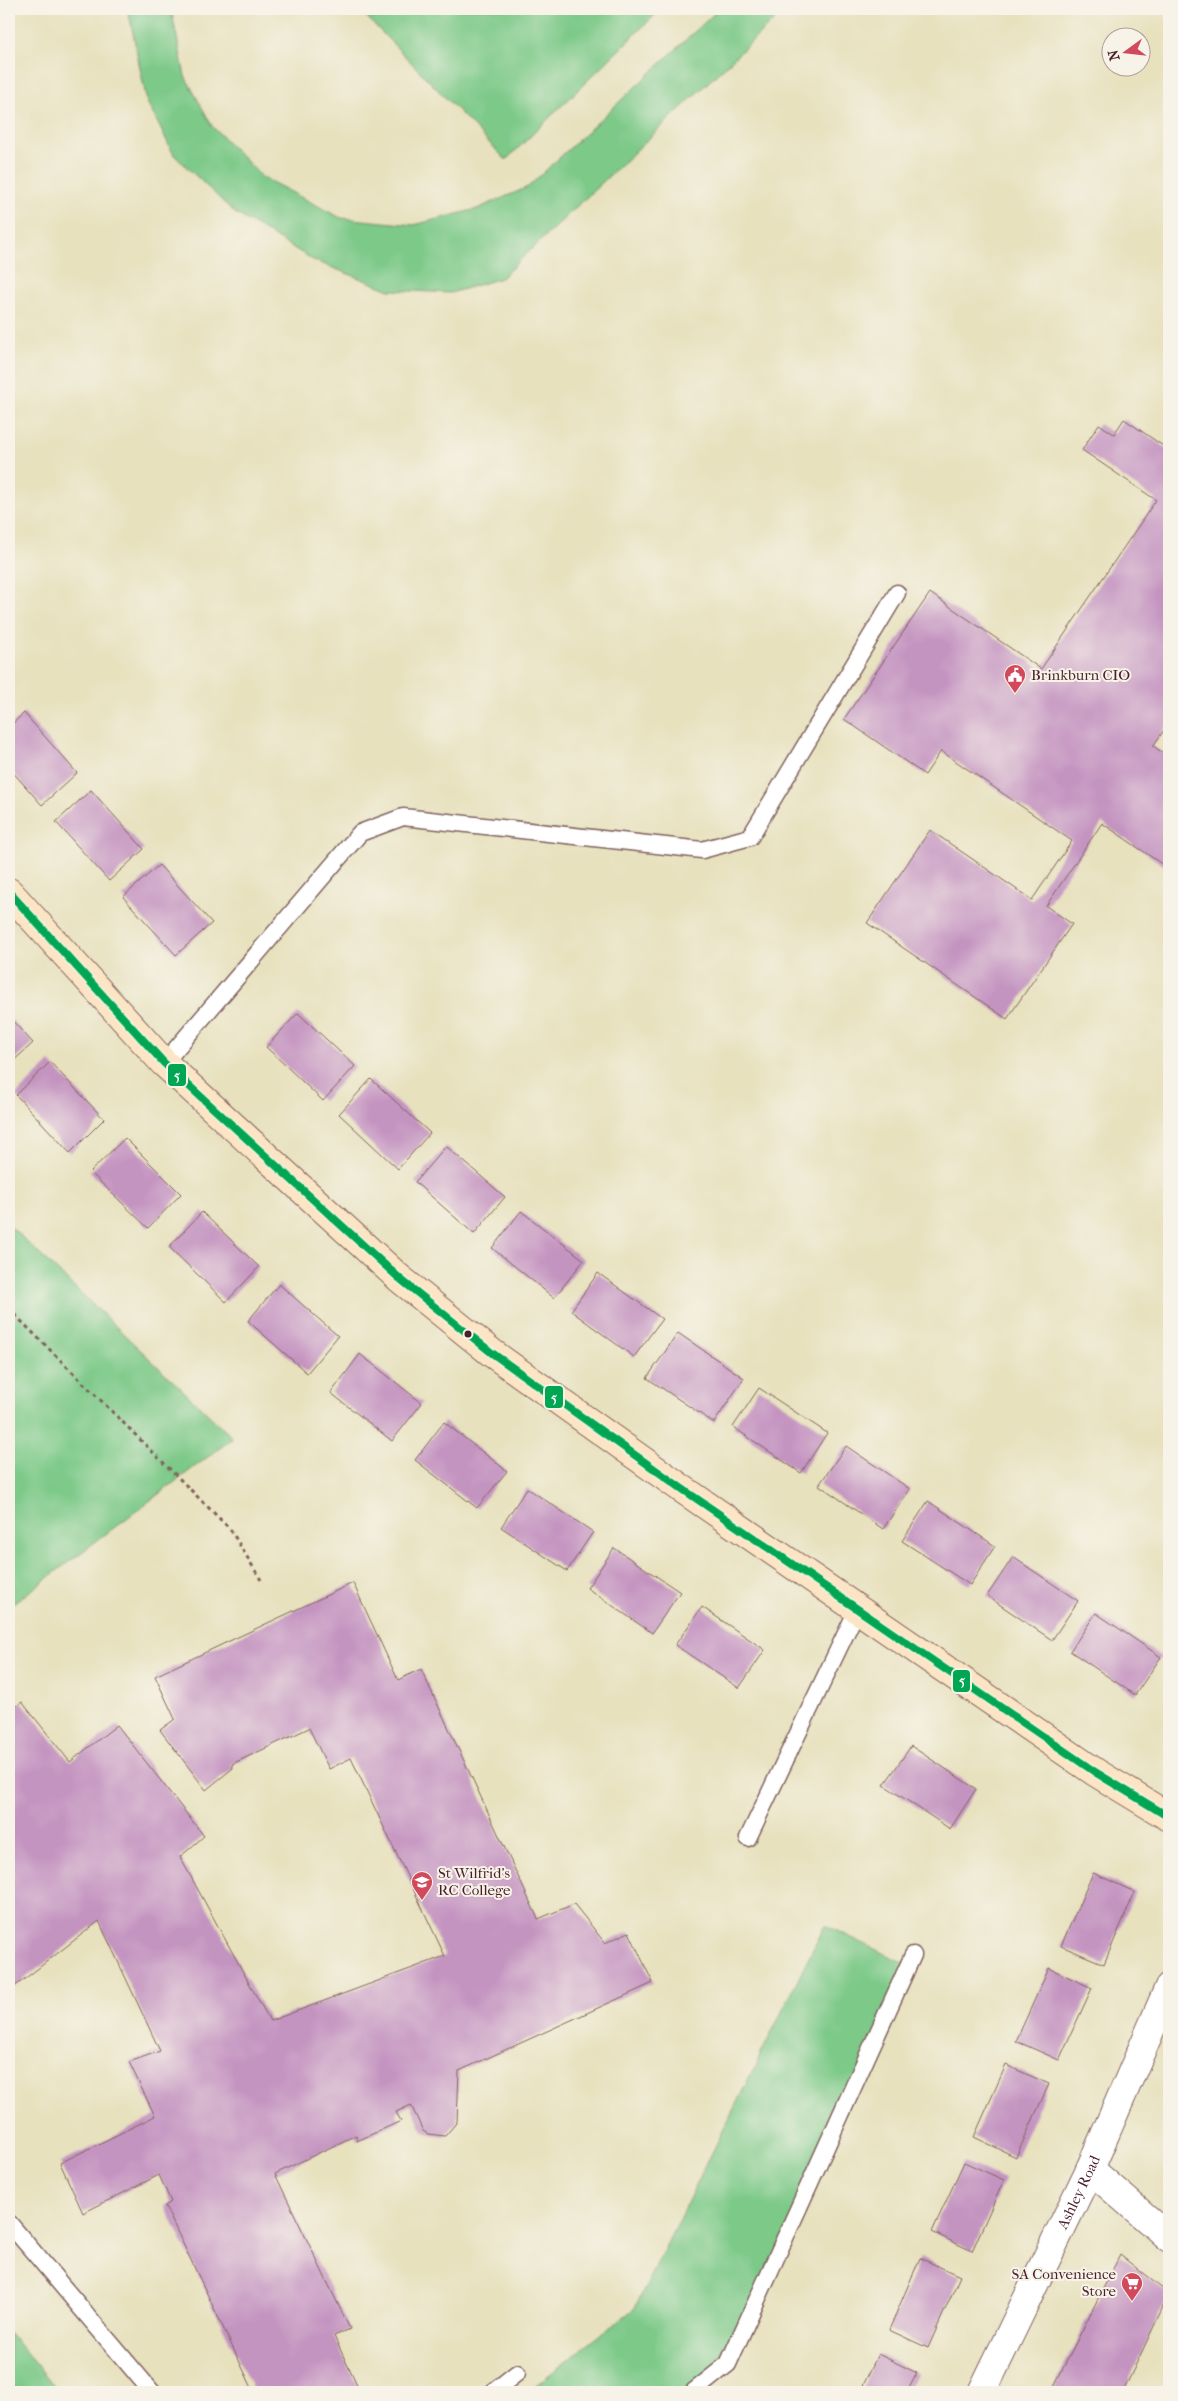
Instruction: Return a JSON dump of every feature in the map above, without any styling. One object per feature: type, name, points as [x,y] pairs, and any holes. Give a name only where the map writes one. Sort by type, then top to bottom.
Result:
[{"type":"street","points":[[9,892],[164,1063],[384,1264],[492,1353],[681,1488],[1095,1772],[1169,1817]]},
{"type":"street","name":"Ashley Road","points":[[982,2392],[1090,2169],[1169,1987]]},
{"type":"street","points":[[1090,2169],[1169,2238]]},
{"type":"lane","points":[[164,1063],[360,833],[403,817],[702,850],[750,837],[897,593]]},
{"type":"lane","points":[[748,1838],[858,1608]]},
{"type":"lane","points":[[693,2392],[728,2364],[913,1955]]},
{"type":"lane","points":[[9,2223],[152,2392]]},
{"type":"lane","points":[[493,2392],[517,2373]]},
{"type":"path","points":[[9,1309],[230,1529],[261,1580]]},
{"type":"green space","points":[[128,9],[171,9],[185,76],[212,126],[262,177],[341,218],[414,225],[477,209],[528,187],[719,9],[786,9],[501,278],[451,293],[390,290],[315,261],[235,213],[174,155],[147,102]]},
{"type":"green space","points":[[359,9],[661,9],[506,160]]},
{"type":"green space","points":[[9,1225],[233,1438],[9,1607]]},
{"type":"green space","points":[[825,1925],[908,1965],[728,2364],[693,2392],[527,2392],[635,2308]]},
{"type":"green space","points":[[9,2333],[60,2392],[9,2392]]},
{"type":"building","name":"Brinkburn CIO","points":[[1124,419],[1169,450],[1169,723],[1153,746],[1169,757],[1169,869],[1102,823],[1046,906],[1072,924],[1007,1019],[867,923],[930,830],[1032,900],[1072,841],[941,751],[925,775],[844,719],[930,593],[1041,669],[1156,500],[1082,450],[1099,424],[1114,434]]},
{"type":"building","points":[[24,713],[77,773],[42,805],[9,768],[9,727]]},
{"type":"building","points":[[91,790],[144,849],[109,881],[56,822]]},
{"type":"building","points":[[159,865],[212,923],[176,955],[123,897]]},
{"type":"building","points":[[298,1013],[355,1066],[323,1101],[266,1047]]},
{"type":"building","points":[[9,1017],[33,1043],[9,1065]]},
{"type":"building","points":[[50,1062],[104,1119],[70,1153],[16,1095]]},
{"type":"building","points":[[371,1079],[430,1133],[398,1169],[339,1114]]},
{"type":"building","points":[[125,1138],[181,1194],[148,1228],[90,1172]]},
{"type":"building","points":[[446,1146],[505,1197],[474,1234],[415,1182]]},
{"type":"building","points":[[521,1211],[584,1260],[554,1298],[492,1248]]},
{"type":"building","points":[[202,1212],[259,1267],[226,1302],[169,1247]]},
{"type":"building","points":[[598,1273],[662,1319],[634,1357],[571,1311]]},
{"type":"building","points":[[279,1284],[338,1336],[307,1373],[248,1321]]},
{"type":"building","points":[[678,1333],[744,1378],[714,1423],[647,1378]]},
{"type":"building","points":[[360,1354],[422,1403],[392,1441],[331,1393]]},
{"type":"building","points":[[759,1388],[827,1433],[801,1473],[733,1427]]},
{"type":"building","points":[[444,1422],[507,1471],[477,1508],[415,1460]]},
{"type":"building","points":[[846,1446],[910,1489],[883,1529],[819,1485]]},
{"type":"building","points":[[527,1488],[593,1532],[567,1571],[501,1527]]},
{"type":"building","points":[[928,1501],[995,1546],[970,1585],[902,1541]]},
{"type":"building","points":[[614,1548],[680,1592],[652,1633],[587,1588]]},
{"type":"building","points":[[1013,1557],[1078,1601],[1052,1640],[987,1596]]},
{"type":"building","points":[[353,1583],[398,1680],[421,1669],[538,1919],[574,1904],[605,1943],[629,1932],[653,1983],[459,2071],[457,2122],[445,2136],[428,2134],[423,2131],[411,2105],[396,2112],[401,2121],[357,2141],[356,2135],[275,2174],[350,2329],[334,2336],[360,2392],[254,2392],[165,2206],[171,2202],[159,2175],[83,2213],[60,2163],[155,2116],[129,2062],[160,2051],[99,1921],[9,1991],[9,1712],[22,1702],[70,1762],[117,1725],[204,1836],[180,1857],[270,2021],[445,1956],[351,1758],[329,1769],[309,1728],[232,1764],[233,1768],[206,1790],[160,1730],[175,1719],[155,1676]]},
{"type":"building","points":[[702,1607],[765,1650],[739,1688],[675,1645]]},
{"type":"building","points":[[1096,1613],[1161,1657],[1135,1695],[1070,1651]]},
{"type":"building","points":[[911,1746],[976,1789],[950,1829],[884,1785]]},
{"type":"building","points":[[1093,1873],[1135,1892],[1104,1964],[1061,1946]]},
{"type":"building","points":[[1049,1968],[1092,1988],[1059,2060],[1016,2041]]},
{"type":"building","points":[[1006,2065],[1049,2084],[1016,2157],[974,2137]]},
{"type":"building","points":[[964,2162],[1004,2180],[972,2251],[932,2232]]},
{"type":"building","points":[[1120,2255],[1169,2294],[1123,2392],[1051,2392]]},
{"type":"building","points":[[920,2258],[960,2276],[928,2348],[889,2330]]},
{"type":"building","points":[[878,2354],[917,2373],[907,2392],[860,2392]]},
{"type":"transit line","name":"5","points":[[9,892],[164,1063],[399,1278],[492,1353],[681,1488],[1095,1772],[1169,1817]]},
{"type":"place","name":"Brinkburn CIO","points":[[1015,694]]},
{"type":"place","name":"St Wilfrid's RC College","points":[[422,1901]]},
{"type":"place","name":"SA Convenience Store","points":[[1132,2302]]}]
